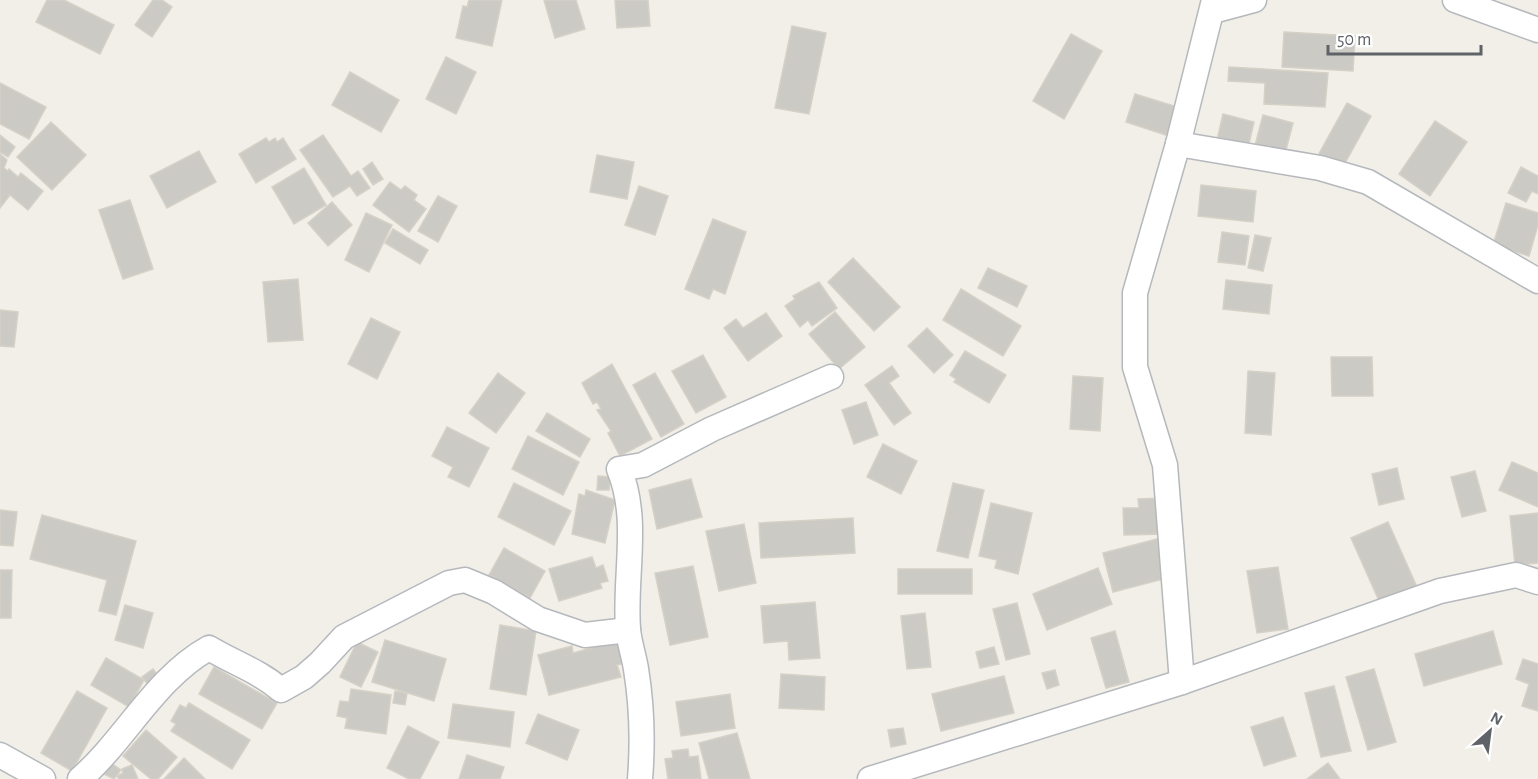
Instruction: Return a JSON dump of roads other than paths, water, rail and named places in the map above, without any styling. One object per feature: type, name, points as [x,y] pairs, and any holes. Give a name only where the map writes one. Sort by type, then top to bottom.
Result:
[{"type":"street","points":[[1182,682],[1165,465],[1134,367],[1135,292],[1178,144],[1213,5],[1254,0]]},
{"type":"street","points":[[1455,0],[1538,30]]},
{"type":"street","points":[[1178,144],[1320,168],[1368,182],[1538,281]]},
{"type":"street","points":[[640,779],[643,741],[636,669],[628,630],[629,508],[627,486],[619,469],[643,465],[712,429],[831,378]]},
{"type":"street","points":[[870,779],[1182,682],[1440,591],[1516,575],[1538,582]]},
{"type":"street","points":[[80,779],[118,741],[144,706],[189,660],[209,648],[237,665],[263,674],[280,690],[304,677],[344,637],[449,583],[465,580],[494,592],[538,618],[585,635],[628,630]]},
{"type":"street","points":[[0,755],[43,779]]}]
